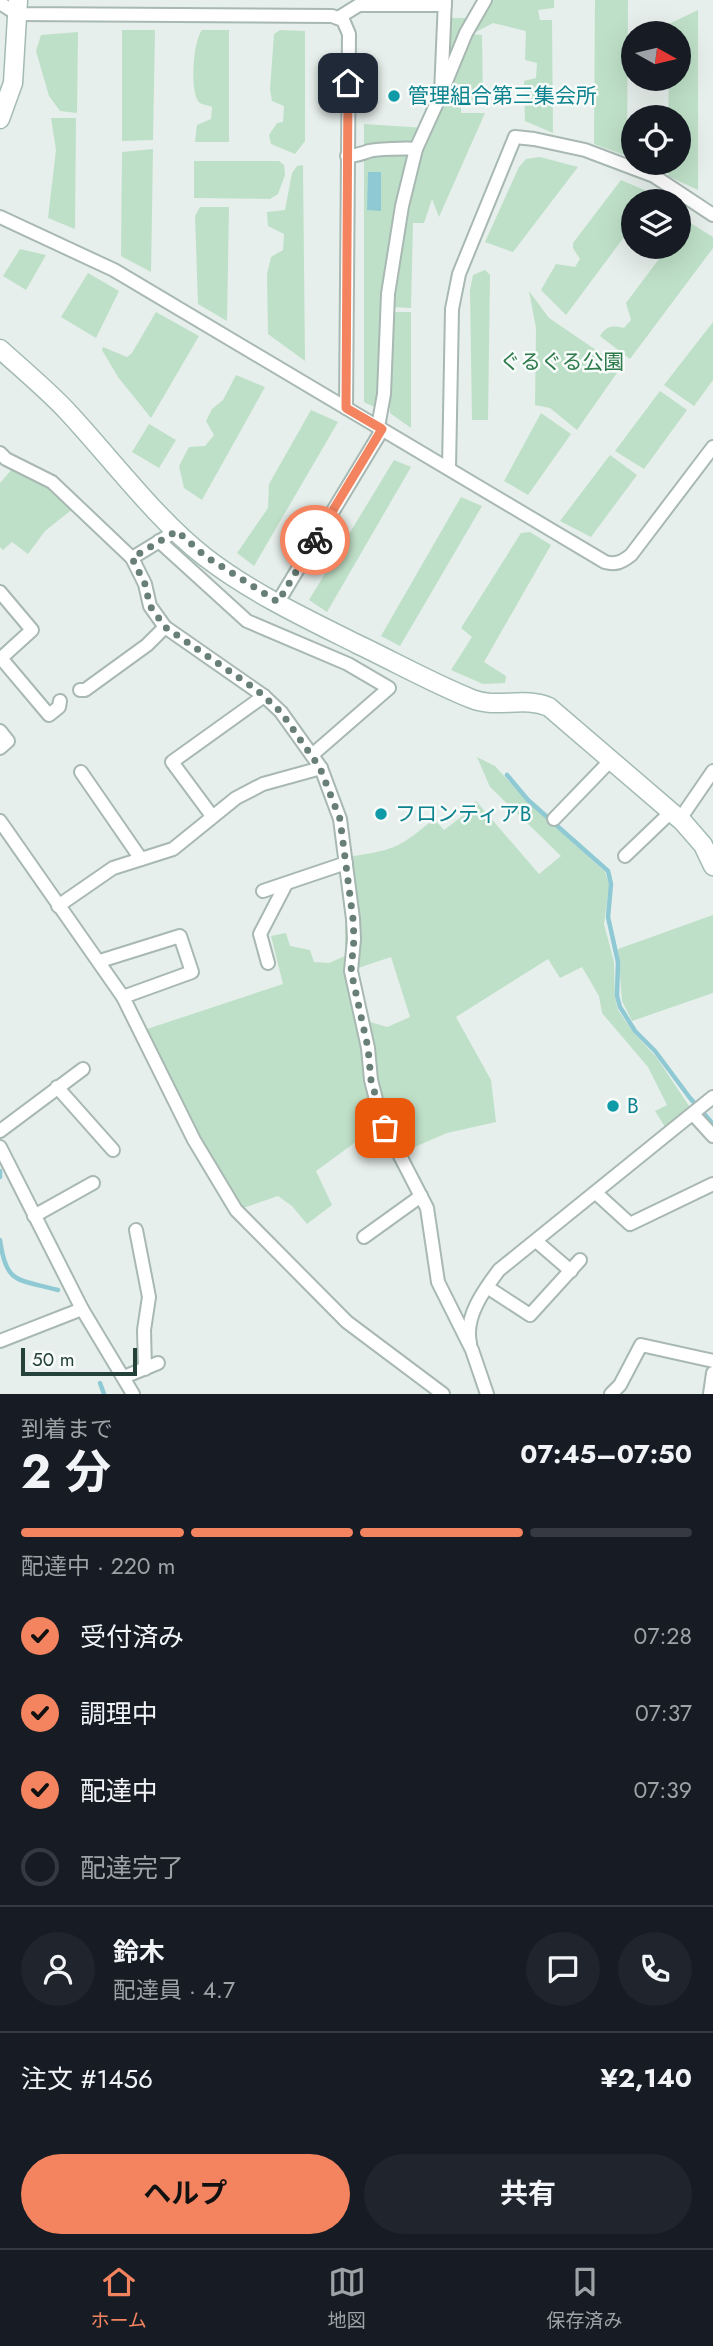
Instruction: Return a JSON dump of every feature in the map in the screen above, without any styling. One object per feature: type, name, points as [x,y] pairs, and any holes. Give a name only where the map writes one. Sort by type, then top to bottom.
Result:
[{"type":"street","points":[[278,602],[380,428],[388,294],[402,206],[416,149],[466,33],[485,0]]},
{"type":"street","points":[[0,3],[18,7],[332,16],[343,20],[349,34],[346,408]]},
{"type":"street","points":[[338,18],[359,5],[445,3],[441,94]]},
{"type":"street","points":[[0,119],[13,83],[18,7]]},
{"type":"street","points":[[449,468],[452,309],[458,274],[515,137],[585,150],[654,176],[713,215]]},
{"type":"street","points":[[347,156],[360,156],[372,150],[393,151],[401,147],[416,149]]},
{"type":"street","points":[[0,217],[114,270],[605,562],[623,562],[631,555],[713,447]]},
{"type":"street","points":[[0,349],[64,408],[177,531],[205,556],[278,602],[423,677],[475,700],[494,703],[537,702],[549,707],[675,815],[703,845],[712,861]]},
{"type":"street","points":[[0,453],[6,459],[52,482],[132,558],[145,584],[150,606],[165,627],[264,696],[281,712],[320,768],[340,819],[354,939],[351,971],[381,1119],[427,1208],[438,1282],[472,1350]]},
{"type":"street","points":[[132,558],[177,531]]},
{"type":"street","points":[[159,541],[247,621],[348,664],[388,688],[312,755]]},
{"type":"street","points":[[0,592],[32,630],[0,658],[49,715],[59,707],[60,701]]},
{"type":"street","points":[[80,690],[85,690],[147,645],[165,627]]},
{"type":"street","points":[[212,816],[172,762],[264,696]]},
{"type":"street","points":[[0,731],[8,741],[0,748]]},
{"type":"street","points":[[554,819],[611,760]]},
{"type":"street","points":[[58,906],[113,868],[173,849],[236,798],[263,784],[320,768]]},
{"type":"street","points":[[625,856],[675,815],[713,771]]},
{"type":"street","points":[[81,772],[141,859]]},
{"type":"street","points":[[0,821],[123,997],[194,1140],[236,1210],[347,1322],[443,1394]]},
{"type":"street","points":[[263,891],[346,863]]},
{"type":"street","points":[[268,963],[260,934],[286,884]]},
{"type":"street","points":[[100,961],[180,936],[192,972],[123,997]]},
{"type":"street","points":[[0,1130],[83,1069]]},
{"type":"street","points":[[57,1087],[113,1150]]},
{"type":"street","points":[[487,1394],[468,1338],[469,1326],[476,1306],[499,1270],[644,1151],[705,1105],[713,1136]]},
{"type":"street","points":[[0,1147],[82,1309],[133,1394]]},
{"type":"street","points":[[34,1216],[93,1183]]},
{"type":"street","points":[[596,1193],[630,1224],[713,1184]]},
{"type":"street","points":[[364,1237],[421,1196]]},
{"type":"street","points":[[136,1230],[149,1297],[144,1330],[145,1368]]},
{"type":"street","points":[[536,1241],[570,1271]]},
{"type":"street","points":[[487,1287],[530,1315],[580,1260]]},
{"type":"street","points":[[0,1341],[82,1309]]},
{"type":"street","points":[[611,1394],[620,1385],[641,1345],[713,1361]]},
{"type":"street","points":[[124,1377],[158,1363]]},
{"type":"street","points":[[710,1394],[713,1373]]},
{"type":"green space","points":[[476,0],[554,0],[554,8],[538,10],[540,20],[552,20],[553,133],[525,121],[524,81],[536,78],[537,63],[525,60],[526,31],[493,23],[472,34],[482,35],[483,106],[461,107],[461,113],[485,113],[439,217],[432,199],[424,223],[413,223],[411,308],[392,307],[382,411],[364,402],[364,124],[426,128],[448,58],[451,18],[470,18]],"holes":[[[402,206],[404,222],[392,304]]]},
{"type":"green space","points":[[595,0],[628,0],[628,21],[621,21],[621,91],[627,91],[627,105],[621,105],[621,154],[594,144]]},
{"type":"green space","points":[[698,10],[698,190],[668,176],[691,175],[691,105],[668,105],[669,91],[691,91],[691,21],[675,21]]},
{"type":"green space","points":[[122,30],[155,30],[153,140],[122,141]]},
{"type":"green space","points":[[202,30],[229,30],[229,142],[195,142],[197,125],[211,119],[212,107],[200,103],[194,90],[196,44]]},
{"type":"green space","points":[[280,30],[305,31],[305,141],[295,154],[271,144],[269,135],[277,123],[283,122],[284,106],[272,101],[270,89],[274,34]]},
{"type":"green space","points":[[78,32],[77,113],[60,111],[49,96],[36,51],[41,35]]},
{"type":"green space","points":[[51,118],[76,118],[75,229],[48,218],[56,150]]},
{"type":"green space","points":[[153,149],[151,272],[121,256],[122,152]]},
{"type":"green space","points":[[540,157],[578,167],[513,252],[485,242],[519,167],[526,159]]},
{"type":"green space","points":[[194,161],[279,161],[284,165],[285,175],[278,194],[270,199],[194,198]]},
{"type":"green space","points":[[303,165],[305,361],[268,334],[267,274],[271,257],[283,250],[284,234],[268,226],[267,212],[285,210],[292,173],[297,166]]},
{"type":"green space","points":[[621,180],[642,189],[621,189],[621,241],[566,315],[541,290],[556,264],[575,267],[580,259],[573,243]]},
{"type":"green space","points":[[200,207],[229,207],[227,321],[198,304],[195,216]]},
{"type":"green space","points":[[691,223],[713,237],[713,248],[630,359],[600,336],[610,327],[624,328],[631,320],[626,303],[659,259],[691,259]]},
{"type":"green space","points":[[20,249],[46,255],[26,290],[3,276]]},
{"type":"green space","points":[[485,270],[490,275],[488,420],[472,420],[470,290],[473,275]]},
{"type":"green space","points":[[88,273],[119,291],[96,338],[61,317]]},
{"type":"green space","name":"ぐるぐる公園","points":[[529,291],[549,318],[621,367],[577,430],[550,408],[535,405],[536,328]]},
{"type":"green space","points":[[156,312],[199,336],[151,418],[118,377],[102,350],[103,347],[127,357]]},
{"type":"green space","points":[[390,312],[411,312],[411,428],[390,413]]},
{"type":"green space","points":[[713,322],[713,380],[694,406],[664,385]]},
{"type":"green space","points":[[236,375],[265,387],[202,500],[184,488],[179,466],[189,447],[205,446],[214,435],[206,421],[212,409],[223,400]]},
{"type":"green space","points":[[660,391],[687,410],[644,469],[615,451]]},
{"type":"green space","points":[[311,410],[338,422],[254,566],[237,553],[268,508],[269,484]]},
{"type":"green space","points":[[541,413],[571,434],[528,495],[504,481]]},
{"type":"green space","points":[[149,424],[176,440],[159,468],[132,452]]},
{"type":"green space","points":[[610,455],[637,475],[591,537],[560,521]]},
{"type":"green space","points":[[394,460],[411,467],[327,612],[309,600]]},
{"type":"green space","points":[[12,469],[51,486],[75,507],[45,531],[28,554],[12,542],[3,550],[0,547],[0,483]]},
{"type":"green space","points":[[461,497],[482,506],[400,646],[381,636]]},
{"type":"green space","points":[[530,532],[551,545],[484,662],[506,676],[505,683],[483,684],[451,670],[472,637],[461,628],[521,533]]},
{"type":"green space","points":[[477,757],[495,766],[527,801],[605,872],[609,885],[604,924],[614,962],[618,1010],[633,1032],[657,1058],[691,1109],[665,1127],[655,1111],[667,1105],[648,1067],[602,1013],[599,996],[582,967],[560,978],[548,959],[456,1017],[491,1080],[496,1122],[447,1133],[403,1152],[385,1118],[374,1080],[375,1045],[370,1022],[387,1027],[410,1017],[391,957],[355,969],[356,905],[353,856],[389,849],[434,819],[444,830],[476,801],[539,874],[561,856],[490,787]]},
{"type":"green space","points":[[713,915],[713,993],[632,1021],[622,1001],[618,949]]},
{"type":"green space","points":[[345,926],[349,979],[379,1125],[316,1171],[332,1205],[307,1224],[292,1206],[278,1196],[243,1208],[217,1175],[144,1030],[283,984],[271,936],[286,933],[290,946],[310,950],[314,962],[329,963],[345,956]]},
{"type":"water","points":[[368,172],[381,172],[381,211],[367,210]]},
{"type":"waterway","points":[[507,775],[528,800],[608,871],[611,884],[608,917],[618,962],[617,996],[620,1007],[635,1031],[655,1051],[713,1124]]},
{"type":"waterway","points":[[0,1171],[0,1177]]},
{"type":"waterway","points":[[0,1240],[10,1273],[24,1281],[58,1290]]},
{"type":"waterway","points":[[100,1383],[104,1394]]},
{"type":"way so far","points":[[315,540],[278,602],[205,556],[177,531],[132,558],[145,584],[150,606],[165,627],[257,690],[281,712],[320,768],[340,819],[353,919],[351,971],[368,1048],[371,1080],[385,1128]]},
{"type":"place","name":"管理組合第三集会所","points":[[394,96]]},
{"type":"place","name":"フロンティアB","points":[[381,814]]},
{"type":"place","name":"B","points":[[613,1106]]},
{"type":"route","points":[[315,540],[382,429],[346,408],[348,83]]}]
